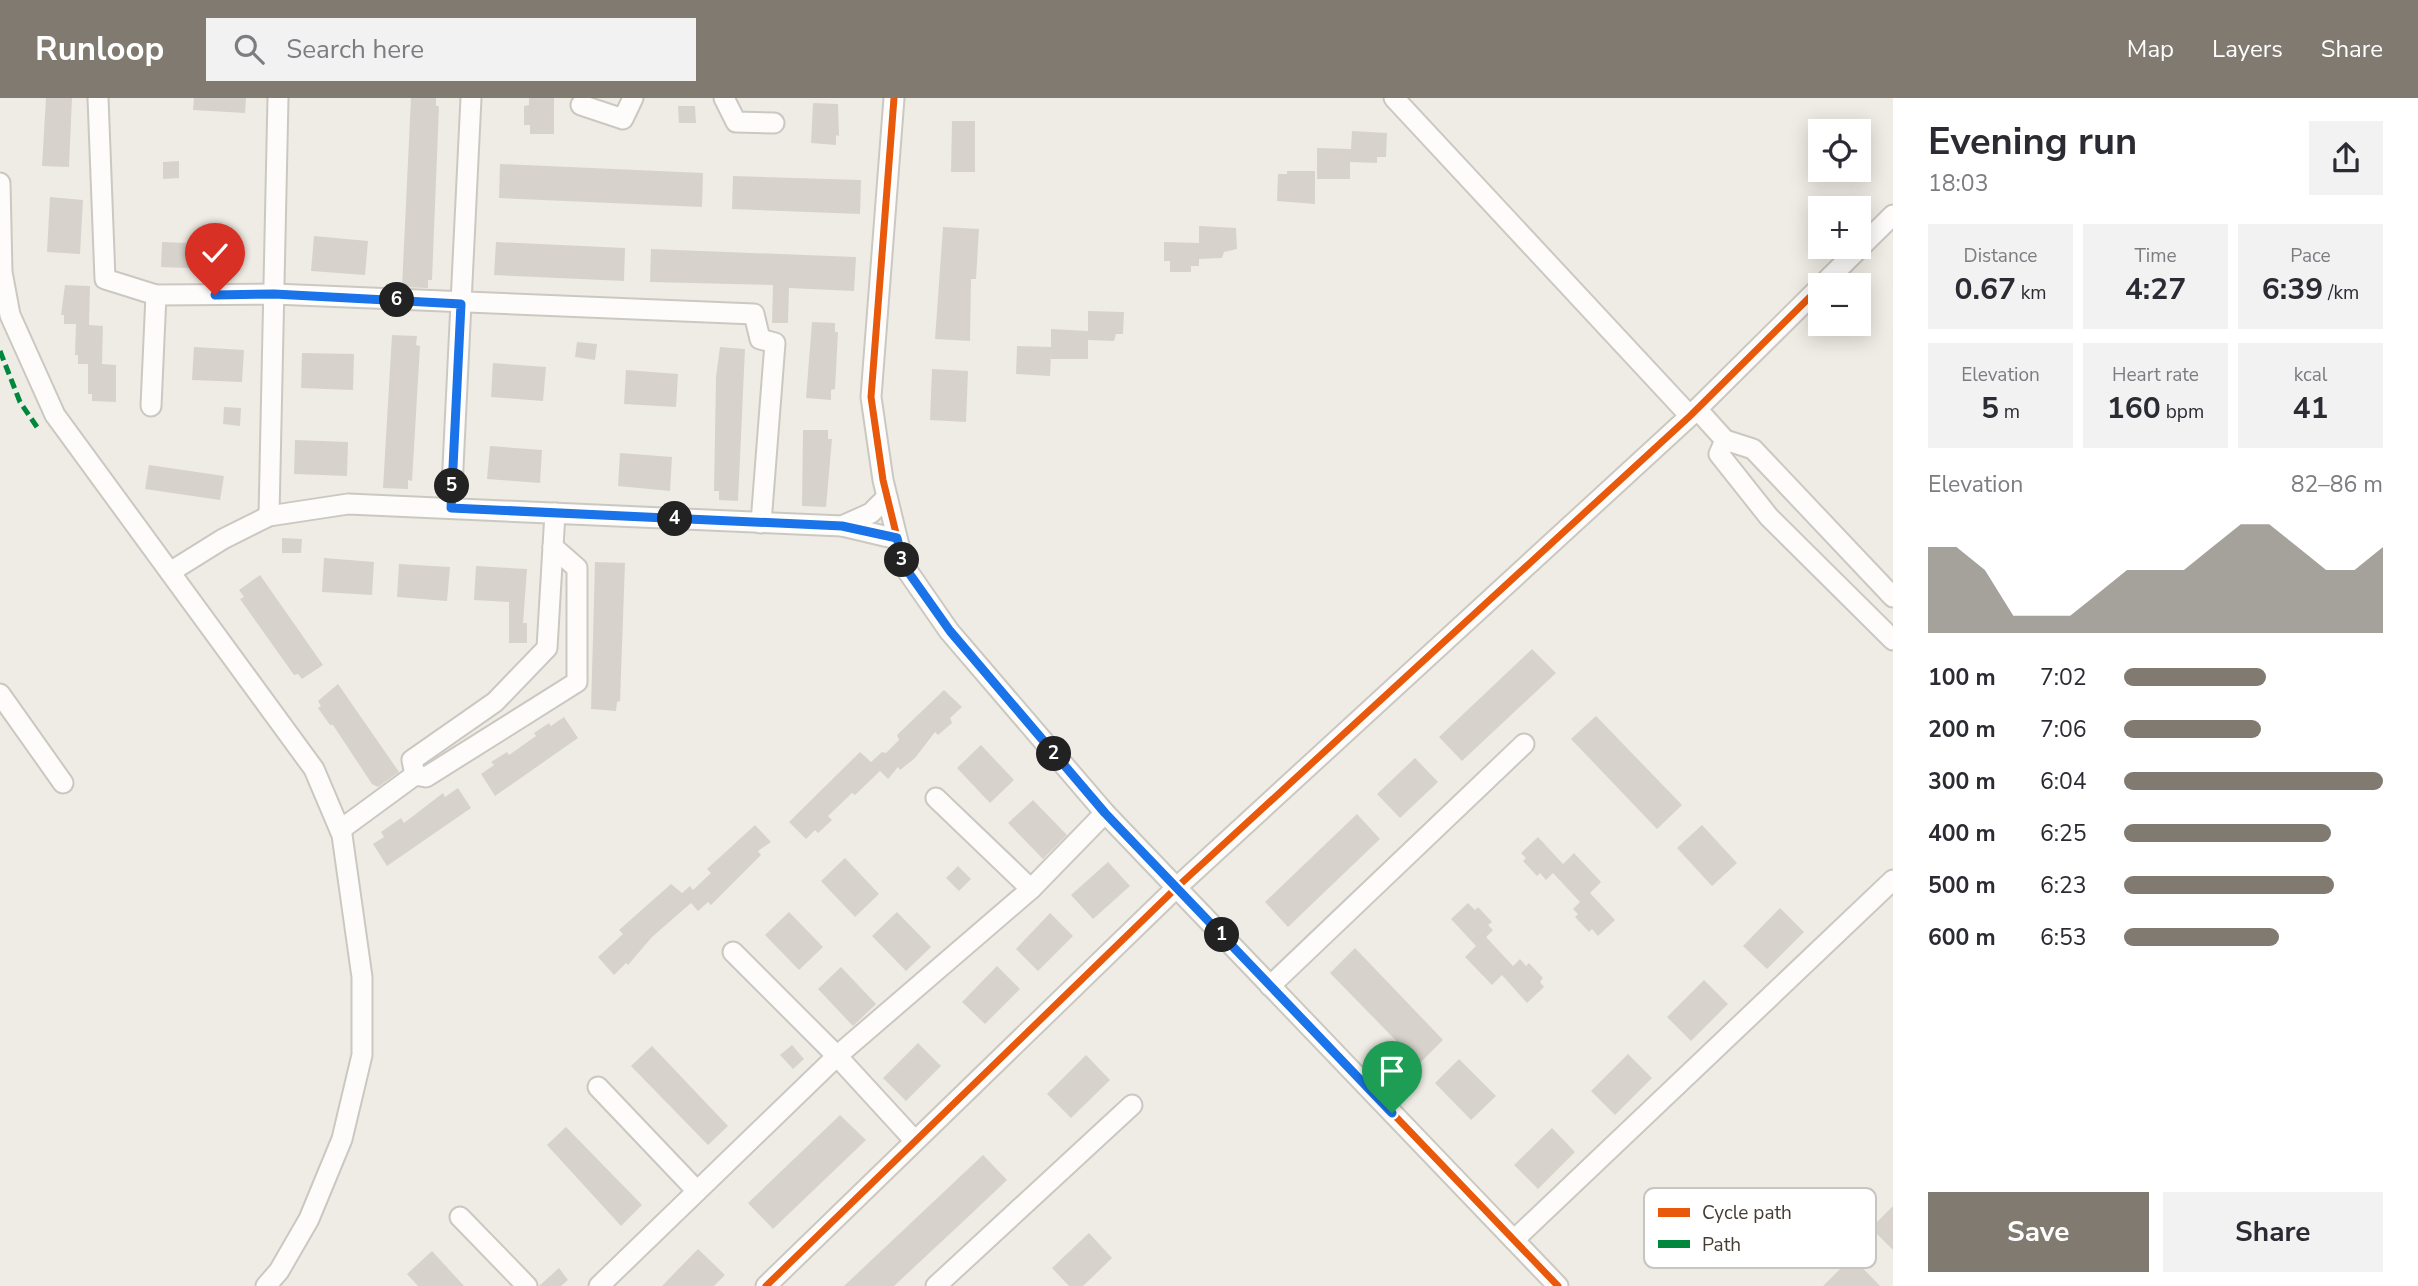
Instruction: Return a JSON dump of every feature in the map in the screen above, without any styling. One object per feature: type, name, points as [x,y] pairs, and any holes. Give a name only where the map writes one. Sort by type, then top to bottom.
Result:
[{"type":"street","points":[[98,98],[105,278],[156,295],[274,294],[461,304],[754,314],[760,339],[775,343],[761,523]]},
{"type":"street","points":[[269,516],[278,98]]},
{"type":"street","points":[[451,508],[471,98]]},
{"type":"street","points":[[581,105],[623,119],[633,98]]},
{"type":"street","points":[[724,98],[737,122],[774,123]]},
{"type":"street","points":[[894,98],[871,397],[887,497],[904,566],[950,631],[1105,813],[1558,1286]]},
{"type":"street","points":[[1394,98],[1693,412],[1725,440],[1753,449],[1893,597]]},
{"type":"street","points":[[0,183],[2,272],[10,315],[55,415],[314,769],[340,830],[362,977],[362,1055],[342,1139],[309,1219],[279,1271],[266,1286]]},
{"type":"street","points":[[1834,273],[1893,215]]},
{"type":"street","points":[[151,406],[156,295]]},
{"type":"street","points":[[775,1283],[915,1141],[1176,888],[1693,412],[1808,299]]},
{"type":"street","points":[[1725,440],[1719,454],[1769,517],[1893,640]]},
{"type":"street","points":[[842,526],[871,513],[887,497]]},
{"type":"street","points":[[170,572],[223,539],[269,516],[348,504],[842,526],[897,538]]},
{"type":"street","points":[[415,775],[412,760],[495,702],[547,648],[555,513]]},
{"type":"street","points":[[340,830],[415,775],[426,777],[577,682],[577,568],[553,547]]},
{"type":"street","points":[[0,694],[63,783]]},
{"type":"street","points":[[1270,986],[1524,744]]},
{"type":"street","points":[[936,798],[1031,889]]},
{"type":"street","points":[[599,1286],[836,1056],[1031,889],[1105,813]]},
{"type":"street","points":[[1514,1240],[1893,880]]},
{"type":"street","points":[[733,952],[915,1141]]},
{"type":"street","points":[[598,1087],[697,1191]]},
{"type":"street","points":[[936,1286],[1132,1105]]},
{"type":"street","points":[[460,1217],[527,1286]]},
{"type":"building","points":[[46,98],[72,98],[69,167],[42,166]]},
{"type":"building","points":[[194,98],[246,98],[245,113],[193,110]]},
{"type":"building","points":[[411,98],[436,98],[436,106],[439,106],[432,280],[428,280],[428,288],[402,287]]},
{"type":"building","points":[[529,98],[554,98],[554,134],[530,134],[530,125],[524,125],[524,106],[529,105]]},
{"type":"building","points":[[813,103],[838,104],[839,136],[836,135],[836,145],[811,143]]},
{"type":"building","points":[[678,106],[695,106],[696,123],[679,123]]},
{"type":"building","points":[[952,121],[975,121],[975,172],[951,172]]},
{"type":"building","points":[[1352,131],[1387,133],[1386,157],[1377,157],[1377,163],[1350,162],[1350,179],[1317,179],[1317,148],[1351,149]]},
{"type":"building","points":[[179,161],[179,178],[163,179],[163,162]]},
{"type":"building","points":[[500,164],[703,173],[702,207],[499,198]]},
{"type":"building","points":[[1287,171],[1315,171],[1315,204],[1277,201],[1278,174],[1287,174]]},
{"type":"building","points":[[733,176],[861,180],[860,214],[732,209]]},
{"type":"building","points":[[50,197],[83,200],[80,254],[47,252]]},
{"type":"building","points":[[1199,226],[1236,228],[1237,249],[1224,252],[1222,258],[1199,259],[1199,266],[1191,266],[1191,272],[1170,272],[1170,261],[1164,261],[1164,242],[1199,243]]},
{"type":"building","points":[[943,227],[979,229],[976,279],[971,279],[970,341],[935,339]]},
{"type":"building","points":[[314,236],[368,241],[365,275],[311,271]]},
{"type":"building","points":[[162,242],[238,245],[238,270],[161,267]]},
{"type":"building","points":[[496,242],[625,248],[624,281],[494,275]]},
{"type":"building","points":[[651,249],[856,257],[854,291],[789,288],[788,323],[772,323],[773,285],[650,282]]},
{"type":"building","points":[[65,285],[90,286],[89,325],[103,326],[102,364],[116,365],[116,402],[92,401],[92,394],[88,394],[88,364],[78,364],[78,355],[75,355],[76,324],[64,324],[64,315],[61,315]]},
{"type":"building","points":[[1088,311],[1124,312],[1123,334],[1116,334],[1114,341],[1088,340],[1088,359],[1051,359],[1051,353],[1050,376],[1016,374],[1017,346],[1051,347],[1051,329],[1088,331]]},
{"type":"building","points":[[812,322],[835,323],[835,332],[838,332],[835,389],[831,390],[831,400],[806,398]]},
{"type":"building","points":[[392,335],[417,336],[416,345],[420,346],[412,481],[408,480],[408,489],[383,488]]},
{"type":"building","points":[[577,342],[597,344],[595,360],[575,357]]},
{"type":"building","points":[[194,347],[244,350],[242,382],[192,380]]},
{"type":"building","points":[[720,347],[745,349],[738,501],[719,500],[719,491],[714,491],[716,377]]},
{"type":"building","points":[[302,353],[354,354],[353,390],[301,388]]},
{"type":"building","points":[[493,363],[546,367],[543,401],[491,397]]},
{"type":"building","points":[[932,369],[968,371],[966,422],[930,420]]},
{"type":"building","points":[[626,370],[678,374],[676,407],[624,404]]},
{"type":"building","points":[[224,407],[241,408],[240,426],[223,424]]},
{"type":"building","points":[[803,430],[828,430],[828,439],[832,439],[826,507],[802,506]]},
{"type":"building","points":[[295,440],[348,442],[347,476],[294,474]]},
{"type":"building","points":[[490,446],[542,450],[540,483],[487,479]]},
{"type":"building","points":[[620,453],[672,457],[670,491],[618,486]]},
{"type":"building","points":[[149,465],[224,476],[220,500],[145,489]]},
{"type":"building","points":[[282,538],[302,539],[301,553],[282,553]]},
{"type":"building","points":[[324,558],[374,562],[372,595],[322,592]]},
{"type":"building","points":[[595,562],[625,563],[620,701],[617,702],[616,711],[591,709]]},
{"type":"building","points":[[399,564],[450,567],[447,601],[397,597]]},
{"type":"building","points":[[476,566],[527,569],[523,623],[527,623],[527,643],[509,643],[509,602],[474,600]]},
{"type":"building","points":[[260,575],[323,665],[302,679],[298,674],[294,675],[240,599],[244,597],[239,590]]},
{"type":"building","points":[[1532,649],[1556,673],[1462,761],[1439,737]]},
{"type":"building","points":[[338,684],[399,772],[378,787],[372,784],[333,725],[330,725],[318,708],[321,706],[318,701]]},
{"type":"building","points":[[944,690],[962,707],[950,718],[952,723],[938,735],[935,732],[915,758],[900,770],[898,767],[888,779],[880,771],[828,816],[832,820],[818,833],[815,830],[806,839],[789,822],[860,752],[871,762],[882,752],[886,753],[899,740],[897,735]]},
{"type":"building","points":[[1596,716],[1682,805],[1657,829],[1571,739]]},
{"type":"building","points":[[564,717],[578,738],[495,796],[481,774],[494,765],[491,762],[507,752],[509,755],[536,736],[534,733]]},
{"type":"building","points":[[981,745],[1014,780],[990,803],[957,768]]},
{"type":"building","points":[[1415,758],[1438,782],[1400,818],[1377,794]]},
{"type":"building","points":[[458,788],[471,808],[387,866],[373,844],[384,837],[381,832],[401,818],[404,823],[443,793],[445,797]]},
{"type":"building","points":[[1033,800],[1067,835],[1043,859],[1008,823]]},
{"type":"building","points":[[1357,814],[1380,839],[1288,927],[1265,902]]},
{"type":"building","points":[[755,825],[771,842],[758,851],[761,855],[711,905],[708,902],[698,911],[691,903],[652,937],[628,965],[626,963],[614,975],[598,957],[623,934],[619,930],[671,884],[682,893],[690,886],[693,890],[711,873],[707,869]]},
{"type":"building","points":[[1702,825],[1737,863],[1712,886],[1677,848]]},
{"type":"building","points":[[1538,837],[1563,864],[1574,853],[1601,882],[1590,893],[1615,920],[1598,936],[1592,929],[1589,932],[1575,917],[1578,914],[1573,909],[1580,902],[1553,873],[1546,880],[1540,873],[1537,876],[1523,861],[1526,858],[1521,853]]},
{"type":"building","points":[[845,858],[879,894],[855,917],[821,881]]},
{"type":"building","points":[[1108,862],[1130,886],[1093,919],[1071,895]]},
{"type":"building","points":[[958,866],[971,879],[959,891],[946,878]]},
{"type":"building","points":[[1468,903],[1475,910],[1478,907],[1492,922],[1488,925],[1493,930],[1486,937],[1513,966],[1520,959],[1526,966],[1529,963],[1543,978],[1540,982],[1544,987],[1527,1003],[1502,975],[1492,985],[1465,957],[1476,946],[1451,919]]},
{"type":"building","points":[[1780,908],[1804,932],[1767,969],[1743,946]]},
{"type":"building","points":[[789,912],[823,947],[799,970],[765,935]]},
{"type":"building","points":[[897,912],[931,947],[906,971],[872,936]]},
{"type":"building","points":[[1050,913],[1073,936],[1038,971],[1016,949]]},
{"type":"building","points":[[1355,948],[1443,1040],[1419,1064],[1330,973]]},
{"type":"building","points":[[997,966],[1020,989],[985,1024],[962,1002]]},
{"type":"building","points":[[841,967],[876,1004],[853,1026],[818,989]]},
{"type":"building","points":[[1704,980],[1728,1004],[1691,1041],[1667,1017]]},
{"type":"building","points":[[918,1043],[941,1066],[906,1101],[883,1078]]},
{"type":"building","points":[[792,1045],[804,1059],[793,1069],[780,1055]]},
{"type":"building","points":[[652,1046],[728,1126],[708,1145],[631,1066]]},
{"type":"building","points":[[1628,1054],[1652,1078],[1615,1115],[1591,1091]]},
{"type":"building","points":[[1086,1055],[1110,1080],[1071,1118],[1047,1094]]},
{"type":"building","points":[[1459,1059],[1496,1096],[1471,1120],[1435,1083]]},
{"type":"building","points":[[840,1115],[866,1140],[773,1229],[748,1203]]},
{"type":"building","points":[[566,1127],[642,1205],[621,1226],[547,1145]]},
{"type":"building","points":[[1552,1128],[1575,1152],[1538,1189],[1514,1165]]},
{"type":"building","points":[[983,1155],[1007,1180],[970,1215],[894,1286],[844,1286]]},
{"type":"building","points":[[1893,1206],[1893,1250],[1876,1233],[1876,1223]]},
{"type":"building","points":[[1089,1233],[1112,1258],[1083,1286],[1069,1286],[1052,1268]]},
{"type":"building","points":[[698,1249],[725,1275],[714,1286],[662,1286]]},
{"type":"building","points":[[432,1251],[464,1286],[418,1286],[407,1274]]},
{"type":"building","points":[[559,1268],[568,1280],[561,1286],[539,1286]]},
{"type":"building","points":[[1841,1268],[1863,1268],[1880,1286],[1823,1286]]},
{"type":"marked path","points":[[0,351],[20,402],[37,427]]},
{"type":"cycle path","points":[[894,98],[871,397],[883,480],[904,566],[949,631],[1105,813],[1558,1286]]},
{"type":"cycle path","points":[[766,1286],[1176,888],[1690,416],[1808,299]]},
{"type":"route","points":[[215,295],[274,294],[461,304],[451,508],[842,526],[897,538],[904,566],[950,631],[1105,813],[1392,1113]]}]
